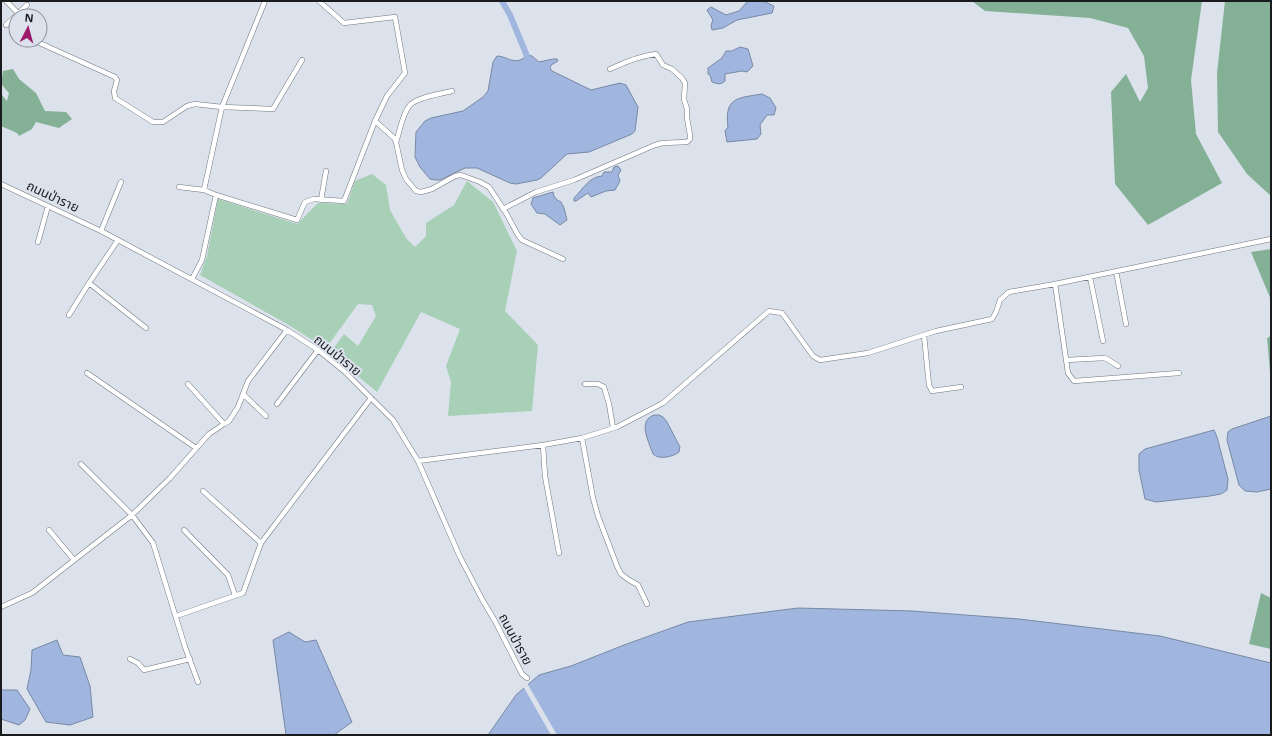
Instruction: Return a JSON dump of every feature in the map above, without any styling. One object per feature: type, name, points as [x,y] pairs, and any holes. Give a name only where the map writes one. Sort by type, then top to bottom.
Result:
[{"type":"street","points":[[204,190],[222,107],[265,1]]},
{"type":"street","points":[[179,187],[204,190],[297,220],[305,202],[314,199],[344,201],[387,96],[405,73],[395,17],[344,23],[319,1]]},
{"type":"street","points":[[24,8],[27,5]]},
{"type":"street","points":[[48,47],[115,77],[117,80],[114,91],[115,98],[153,122],[163,122],[187,106],[195,104],[222,107],[273,109],[302,60]]},
{"type":"street","points":[[503,209],[536,192],[574,180],[655,145],[663,143],[687,142],[690,139],[687,109],[684,99],[685,83],[672,68],[663,65],[656,54],[626,61],[610,69]]},
{"type":"street","points":[[396,142],[405,114],[411,104],[417,100],[452,91]]},
{"type":"street","points":[[376,121],[394,138],[402,170],[406,179],[416,191],[421,192],[432,189],[455,176],[463,175],[480,182],[488,187],[503,209],[518,236],[522,240],[563,259]]},
{"type":"street","points":[[321,200],[326,171]]},
{"type":"street","points":[[101,231],[121,182]]},
{"type":"street","name":"ถนนป่าราย","points":[[1,184],[101,231],[287,330],[318,350],[344,371],[393,420],[418,461],[460,557],[482,601],[495,621],[522,674],[527,678]]},
{"type":"street","points":[[192,279],[202,260],[216,195]]},
{"type":"street","points":[[38,242],[48,206]]},
{"type":"street","points":[[418,461],[543,446],[582,438],[613,428],[663,403],[769,311],[782,313],[813,356],[820,360],[868,353],[924,335],[992,319],[1000,300],[1009,292],[1090,277],[1271,238]]},
{"type":"street","points":[[69,315],[118,240]]},
{"type":"street","points":[[1116,271],[1126,324]]},
{"type":"street","points":[[1090,277],[1103,342]]},
{"type":"street","points":[[89,283],[146,328]]},
{"type":"street","points":[[1055,284],[1068,374],[1074,381],[1178,373]]},
{"type":"street","points":[[1,607],[32,593],[132,515],[170,478],[209,434],[229,421],[244,395],[248,382],[287,330]]},
{"type":"street","points":[[924,335],[929,385],[932,391],[961,388]]},
{"type":"street","points":[[277,404],[318,350]]},
{"type":"street","points":[[1066,360],[1104,358],[1118,366]]},
{"type":"street","points":[[87,373],[196,448]]},
{"type":"street","points":[[188,384],[224,424]]},
{"type":"street","points":[[585,384],[598,384],[604,387],[609,404],[613,428]]},
{"type":"street","points":[[244,395],[266,416]]},
{"type":"street","points":[[179,615],[243,593],[261,543],[371,398]]},
{"type":"street","points":[[582,438],[593,498],[598,516],[617,566],[621,574],[638,585],[646,604]]},
{"type":"street","points":[[543,446],[545,476],[559,553]]},
{"type":"street","points":[[81,464],[132,515],[154,543],[198,682]]},
{"type":"street","points":[[203,491],[261,543]]},
{"type":"street","points":[[49,530],[74,560]]},
{"type":"street","points":[[184,530],[228,575],[236,595]]},
{"type":"street","points":[[130,659],[138,663],[142,669],[147,670],[190,659]]},
{"type":"green space","points":[[972,1],[1202,1],[1191,80],[1196,134],[1222,183],[1148,225],[1115,184],[1111,92],[1126,74],[1140,102],[1148,88],[1144,56],[1128,28],[1090,18],[985,11]]},
{"type":"green space","points":[[1225,1],[1271,1],[1271,196],[1247,174],[1218,132],[1217,73]]},
{"type":"green space","points":[[13,69],[19,79],[36,93],[45,111],[66,112],[72,119],[59,128],[36,122],[32,129],[19,136],[17,133],[1,126],[1,94],[7,101],[9,93],[1,84],[3,71]]},
{"type":"green space","points":[[372,174],[386,185],[390,210],[406,238],[415,247],[426,236],[426,223],[454,205],[467,181],[493,202],[517,251],[505,311],[538,345],[532,411],[448,416],[451,382],[446,366],[460,329],[421,312],[377,392],[330,353],[344,334],[358,346],[376,316],[372,305],[358,304],[329,344],[321,338],[317,343],[287,324],[200,275],[207,256],[218,199],[297,224],[318,203],[347,204],[355,181]]},
{"type":"green space","points":[[1271,249],[1271,300],[1251,252]]},
{"type":"green space","points":[[1271,336],[1271,383],[1267,338]]},
{"type":"green space","points":[[1261,593],[1271,598],[1271,649],[1249,644]]},
{"type":"water","points":[[744,1],[763,1],[774,6],[772,13],[737,20],[723,28],[712,30],[711,25],[713,20],[707,10],[711,7],[726,15],[739,11],[747,2]]},
{"type":"water","points":[[740,47],[748,49],[753,66],[747,72],[742,71],[725,74],[725,81],[720,84],[712,82],[710,75],[708,74],[708,68],[722,58],[726,51],[732,51]]},
{"type":"water","points":[[528,55],[532,56],[539,62],[557,59],[558,61],[551,65],[550,68],[552,71],[591,90],[620,83],[626,85],[638,107],[635,131],[632,134],[589,152],[567,154],[537,180],[516,184],[510,183],[477,168],[465,168],[440,180],[430,179],[420,167],[415,157],[416,132],[425,121],[431,118],[463,111],[483,97],[488,91],[493,62],[497,56],[517,61]]},
{"type":"water","points":[[762,94],[770,98],[776,108],[774,115],[767,115],[760,125],[761,134],[757,139],[727,142],[725,131],[728,127],[727,117],[731,104],[740,98]]},
{"type":"water","points":[[618,166],[621,170],[618,175],[620,181],[615,190],[606,191],[591,197],[588,193],[574,201],[574,198],[586,184],[597,177],[602,176],[604,172],[612,172],[614,167]]},
{"type":"water","points":[[553,192],[554,196],[561,202],[564,208],[567,220],[560,225],[545,214],[537,213],[531,204],[533,198]]},
{"type":"water","points":[[654,415],[663,417],[667,422],[680,447],[679,452],[676,454],[659,457],[653,454],[647,438],[645,427],[649,418]]},
{"type":"water","points":[[1271,416],[1271,489],[1257,492],[1245,491],[1239,485],[1227,440],[1228,432],[1232,429]]},
{"type":"water","points":[[1214,430],[1228,479],[1227,490],[1221,494],[1210,496],[1156,502],[1145,499],[1139,470],[1139,454],[1145,449]]},
{"type":"water","points":[[798,608],[912,611],[1019,619],[1160,636],[1271,663],[1271,735],[488,735],[516,695],[539,675],[571,666],[688,622]]},
{"type":"water","points":[[289,632],[305,642],[316,640],[352,722],[334,735],[286,735],[273,640]]},
{"type":"water","points":[[57,640],[63,655],[80,657],[90,686],[93,717],[70,725],[46,722],[27,689],[31,670],[32,650]]},
{"type":"water","points":[[1,690],[17,690],[30,709],[25,720],[19,725],[1,719]]},
{"type":"pier","points":[[527,683],[557,735],[551,735],[523,686]]},
{"type":"waterway","points":[[502,1],[510,15],[527,56]]}]
